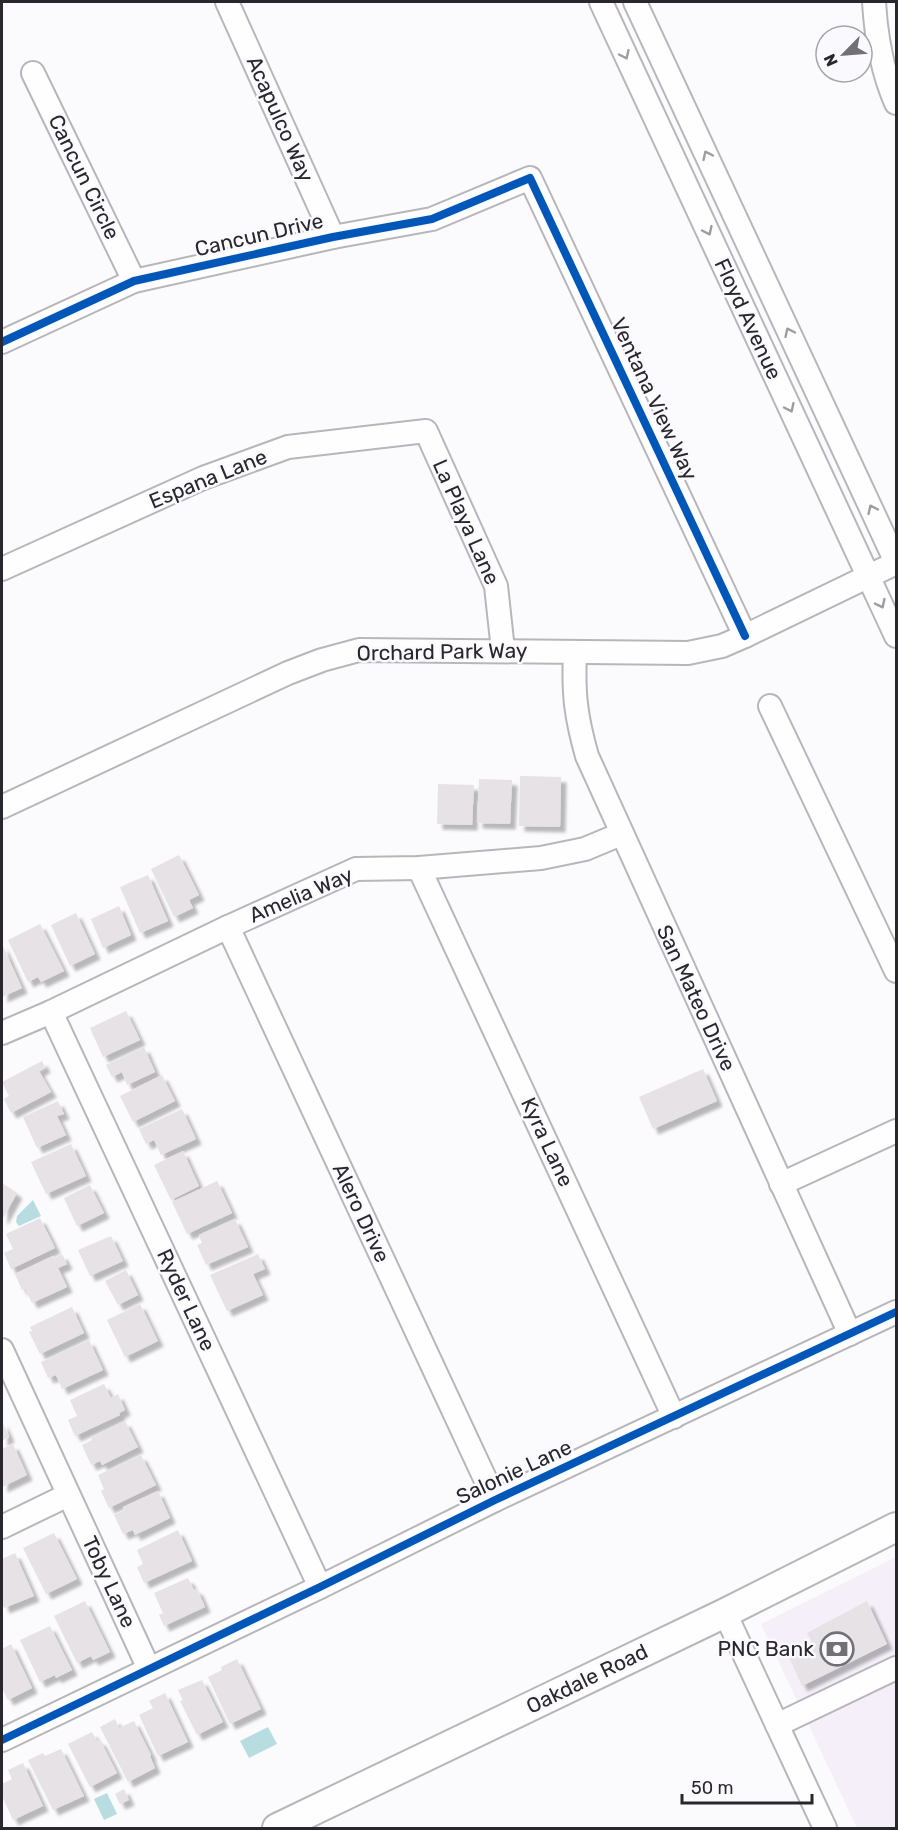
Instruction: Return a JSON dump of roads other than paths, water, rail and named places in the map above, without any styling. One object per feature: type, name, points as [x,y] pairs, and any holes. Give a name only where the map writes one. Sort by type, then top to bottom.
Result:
[{"type":"main road","name":"Oakdale Road","points":[[277,1828],[725,1613],[897,1527]]},
{"type":"street","name":"Acapulco Way","points":[[227,2],[333,237]]},
{"type":"street","points":[[874,2],[882,62],[897,103]]},
{"type":"street","points":[[605,11],[640,3]]},
{"type":"street","name":"Floyd Avenue","points":[[640,3],[897,563]]},
{"type":"street","name":"Floyd Avenue","points":[[605,11],[897,636]]},
{"type":"street","name":"Cancun Circle","points":[[33,73],[134,281]]},
{"type":"street","name":"Cancun Drive","points":[[2,342],[134,281],[333,237],[432,219],[530,178]]},
{"type":"street","name":"Ventana View Way","points":[[530,178],[745,636]]},
{"type":"street","name":"Espana Lane","points":[[2,569],[203,478],[288,447],[426,431]]},
{"type":"street","name":"La Playa Lane","points":[[426,431],[496,586],[503,650]]},
{"type":"street","name":"Orchard Park Way","points":[[2,807],[288,673],[322,660],[359,650],[688,653],[722,646],[897,563]]},
{"type":"street","name":"San Mateo Drive","points":[[575,653],[573,685],[576,719],[586,756],[850,1334]]},
{"type":"street","points":[[771,706],[897,971]]},
{"type":"street","name":"Amelia Way","points":[[2,1033],[356,869],[419,868],[541,858],[585,849],[621,834]]},
{"type":"street","name":"Kyra Lane","points":[[419,868],[674,1417]]},
{"type":"street","name":"Alero Drive","points":[[228,927],[495,1500]]},
{"type":"street","name":"Ryder Lane","points":[[51,1012],[320,1587]]},
{"type":"street","points":[[781,1184],[897,1131]]},
{"type":"street","name":"Salonie Lane","points":[[2,1740],[495,1500],[897,1312]]},
{"type":"street","name":"Toby Lane","points":[[2,1350],[149,1669]]},
{"type":"street","points":[[2,1527],[68,1495]]},
{"type":"street","points":[[725,1613],[825,1828]]},
{"type":"street","points":[[777,1725],[897,1668]]},
{"type":"water","points":[[33,1200],[41,1216],[19,1226],[16,1222],[17,1216]]},
{"type":"water","points":[[268,1727],[277,1744],[249,1758],[240,1741]]},
{"type":"water","points":[[107,1793],[117,1814],[104,1820],[94,1799]]},
{"type":"place","name":"PNC Bank","points":[[837,1649]]}]
